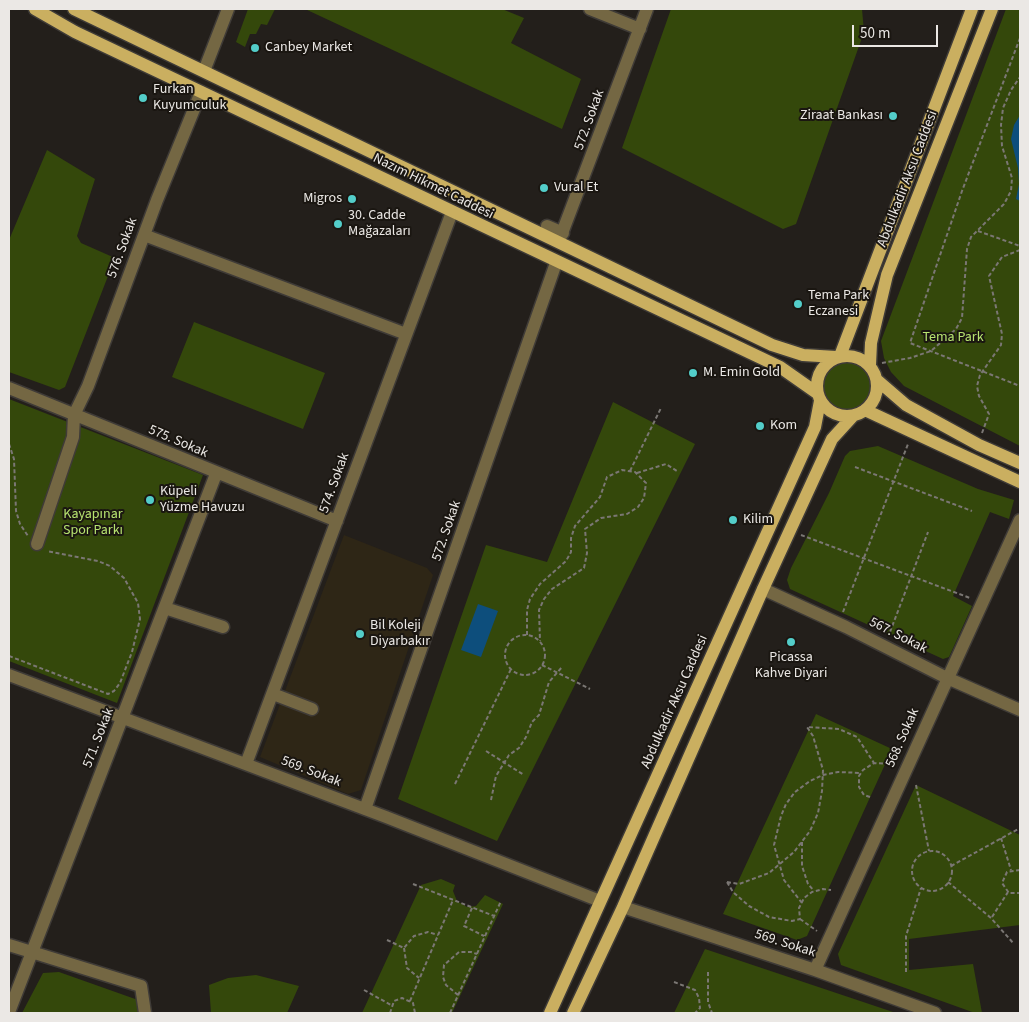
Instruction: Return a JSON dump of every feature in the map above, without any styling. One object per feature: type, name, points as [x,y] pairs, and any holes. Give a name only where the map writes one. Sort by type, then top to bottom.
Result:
[{"type":"main road","name":"Nazım Hikmet Caddesi","points":[[35,9],[75,32],[556,263],[780,367],[818,397]]},
{"type":"main road","name":"Nazım Hikmet Caddesi","points":[[74,9],[204,72],[561,237],[772,345],[803,355],[838,356]]},
{"type":"main road","name":"Abdulkadir Aksu Caddesi","points":[[838,356],[972,9]]},
{"type":"main road","name":"Abdulkadir Aksu Caddesi","points":[[870,365],[871,343],[887,275],[992,9]]},
{"type":"main road","points":[[1020,463],[979,445],[906,405],[877,380],[870,365],[861,359],[851,355],[838,356],[828,361],[817,376],[818,397],[834,414],[859,413],[912,433],[1020,482]]},
{"type":"main road","points":[[573,1013],[623,907],[763,588],[832,439],[875,397],[877,380]]},
{"type":"main road","name":"Abdulkadir Aksu Caddesi","points":[[550,1013],[812,434],[818,397]]},
{"type":"street","points":[[204,72],[228,9]]},
{"type":"street","points":[[590,9],[640,29]]},
{"type":"street","name":"572. Sokak","points":[[561,237],[647,9]]},
{"type":"street","name":"576. Sokak","points":[[74,415],[88,386],[144,234],[201,92]]},
{"type":"street","name":"574. Sokak","points":[[246,764],[452,212]]},
{"type":"street","points":[[547,226],[561,237]]},
{"type":"street","points":[[144,234],[406,334]]},
{"type":"street","name":"572. Sokak","points":[[365,809],[556,263]]},
{"type":"street","name":"575. Sokak","points":[[9,388],[216,474],[337,521]]},
{"type":"street","points":[[37,544],[74,437],[74,415]]},
{"type":"street","name":"571. Sokak","points":[[9,1012],[30,953],[123,718],[216,474]]},
{"type":"street","name":"568. Sokak","points":[[814,970],[1020,520]]},
{"type":"street","name":"567. Sokak","points":[[763,588],[838,623],[947,678],[1020,710]]},
{"type":"street","points":[[165,608],[223,627]]},
{"type":"street","name":"569. Sokak","points":[[9,675],[365,809],[600,901]]},
{"type":"street","points":[[273,694],[312,709]]},
{"type":"street","name":"569. Sokak","points":[[623,907],[814,970],[935,1013]]},
{"type":"street","points":[[9,945],[141,986],[145,1013]]},
{"type":"path","points":[[1020,38],[965,182],[910,342],[1020,386],[1020,384]]},
{"type":"path","points":[[870,365],[910,358],[931,350],[956,329],[962,318],[967,249],[971,237],[1004,204],[1011,191],[1012,178],[1002,146],[1001,125],[1003,108],[1011,90],[1020,77]]},
{"type":"path","points":[[977,231],[1020,246]]},
{"type":"path","points":[[979,445],[989,414],[979,396],[977,386],[982,371],[1001,345],[1002,334],[989,276],[1002,258],[1020,250]]},
{"type":"path","points":[[630,471],[661,408]]},
{"type":"path","points":[[838,623],[895,482],[912,433]]},
{"type":"path","points":[[9,444],[14,460],[16,511],[20,524],[37,544],[46,551],[98,561],[110,566],[124,578],[138,603],[140,619],[120,683],[114,691],[108,694],[9,656]]},
{"type":"path","points":[[637,473],[666,464],[677,471]]},
{"type":"path","points":[[855,466],[972,511]]},
{"type":"path","points":[[527,635],[527,610],[530,599],[540,584],[566,561],[571,552],[571,538],[575,526],[600,497],[607,478],[622,470],[637,473],[646,483],[644,498],[638,508],[626,514],[601,518],[585,529],[587,553],[584,568],[552,589],[544,599],[540,610],[540,641],[546,656],[542,665],[529,675],[523,675],[511,669],[505,658],[508,645],[518,636],[527,635],[540,641]]},
{"type":"path","points":[[790,531],[982,603]]},
{"type":"path","points":[[890,632],[928,532]]},
{"type":"path","points":[[542,665],[590,689]]},
{"type":"path","points":[[491,800],[496,776],[526,737],[532,722],[539,715],[550,682],[562,667]]},
{"type":"path","points":[[455,784],[511,669]]},
{"type":"path","points":[[817,931],[800,919],[792,921],[769,917],[748,906],[733,892],[727,882],[739,884],[752,881],[778,867],[810,831],[818,813],[823,775],[813,736],[807,727],[839,729],[857,737],[874,763]]},
{"type":"path","points":[[486,751],[524,775]]},
{"type":"path","points":[[870,797],[864,795],[859,787],[861,773],[868,765],[874,763],[889,764]]},
{"type":"path","points":[[802,903],[784,880],[778,867],[774,845],[786,804],[795,792],[823,775],[838,772],[861,773]]},
{"type":"path","points":[[916,785],[928,851]]},
{"type":"path","points":[[951,866],[1020,828]]},
{"type":"path","points":[[1001,838],[1011,870]]},
{"type":"path","points":[[802,842],[802,866],[808,884],[814,892]]},
{"type":"path","points":[[928,851],[942,853],[951,866],[951,876],[948,882],[937,890],[921,888],[914,881],[912,869],[917,857],[928,851]]},
{"type":"path","points":[[1020,870],[1011,870],[1003,879],[1004,887],[1008,892],[1020,893]]},
{"type":"path","points":[[948,882],[991,918],[1014,944]]},
{"type":"path","points":[[413,884],[494,916]]},
{"type":"path","points":[[906,972],[906,936],[921,888]]},
{"type":"path","points":[[800,919],[799,908],[802,903],[814,892],[823,889],[831,890]]},
{"type":"path","points":[[991,918],[1008,892]]},
{"type":"path","points":[[410,1001],[454,900]]},
{"type":"path","points":[[450,1013],[501,901]]},
{"type":"path","points":[[472,908],[464,926],[485,936]]},
{"type":"path","points":[[419,978],[407,968],[404,948],[414,936],[428,932],[438,935]]},
{"type":"path","points":[[388,940],[404,948]]},
{"type":"path","points":[[458,995],[446,985],[443,977],[444,965],[459,952],[477,954]]},
{"type":"path","points":[[708,972],[708,1002],[712,1013]]},
{"type":"path","points":[[674,982],[695,990],[700,998],[700,1008],[694,1013]]},
{"type":"path","points":[[364,990],[391,1005]]},
{"type":"path","points":[[390,1013],[391,1005],[398,999],[410,1001],[415,1007],[415,1013]]},
{"type":"shaded area","name":"Bil Koleji Diyarbakır","points":[[344,535],[427,568],[433,575],[361,790],[348,794],[260,757]]},
{"type":"green space","points":[[248,9],[275,9],[267,25],[261,24],[256,34],[250,34],[245,47],[236,42]]},
{"type":"green space","points":[[305,9],[502,9],[524,18],[511,43],[581,79],[562,129]]},
{"type":"green space","points":[[671,9],[862,9],[864,32],[796,224],[783,229],[622,148]]},
{"type":"green space","name":"Tema Park","points":[[1006,9],[1020,9],[1020,446],[904,386],[891,372],[884,358],[881,341]]},
{"type":"green space","points":[[47,150],[95,179],[77,236],[81,243],[115,258],[65,387],[59,390],[9,372],[9,240]]},
{"type":"green space","points":[[194,322],[325,373],[303,429],[172,377]]},
{"type":"green space","points":[[842,362],[852,362],[861,366],[867,372],[871,386],[867,400],[861,406],[852,410],[842,410],[833,406],[827,400],[823,391],[823,381],[827,372],[833,366]]},
{"type":"green space","name":"Kayapınar Spor Parkı","points":[[9,399],[203,475],[117,703],[9,661]]},
{"type":"green space","points":[[613,402],[695,444],[497,841],[398,799],[486,545],[547,562]]},
{"type":"green space","points":[[878,446],[978,489],[1014,500],[1009,519],[990,512],[953,596],[972,606],[949,657],[943,659],[790,589],[787,580],[845,456],[850,451]]},
{"type":"green space","points":[[816,714],[892,749],[807,936],[797,940],[723,914]]},
{"type":"green space","points":[[916,785],[1020,835],[1020,925],[909,939],[909,970],[973,964],[982,1013],[975,1013],[841,965],[838,954]]},
{"type":"green space","points":[[441,879],[455,885],[453,891],[457,901],[467,907],[476,906],[485,895],[503,904],[452,1013],[362,1013],[421,885]]},
{"type":"green space","points":[[705,949],[896,1013],[674,1013]]},
{"type":"green space","points":[[59,972],[138,1000],[140,1013],[22,1013],[43,973]]},
{"type":"green space","points":[[256,975],[299,986],[287,1013],[211,1013],[209,985],[228,978]]},
{"type":"water","points":[[1020,115],[1020,201],[1016,199],[1019,184],[1018,168],[1011,139],[1014,125]]},
{"type":"water","points":[[478,604],[498,611],[481,657],[461,650]]},
{"type":"place","name":"Canbey Market","points":[[255,48]]},
{"type":"place","name":"Furkan Kuyumculuk","points":[[143,98]]},
{"type":"place","name":"Ziraat Bankası","points":[[893,116]]},
{"type":"place","name":"Vural Et","points":[[544,188]]},
{"type":"place","name":"Migros","points":[[352,199]]},
{"type":"place","name":"30. Cadde Mağazaları","points":[[338,224]]},
{"type":"place","name":"Tema Park Eczanesi","points":[[798,304]]},
{"type":"place","name":"M. Emin Gold","points":[[693,373]]},
{"type":"place","name":"Kom","points":[[760,426]]},
{"type":"place","name":"Küpeli Yüzme Havuzu","points":[[150,500]]},
{"type":"place","name":"Kilim","points":[[733,520]]},
{"type":"place","name":"Bil Koleji Diyarbakır","points":[[360,634]]},
{"type":"place","name":"Picassa Kahve Diyari","points":[[791,642]]}]
